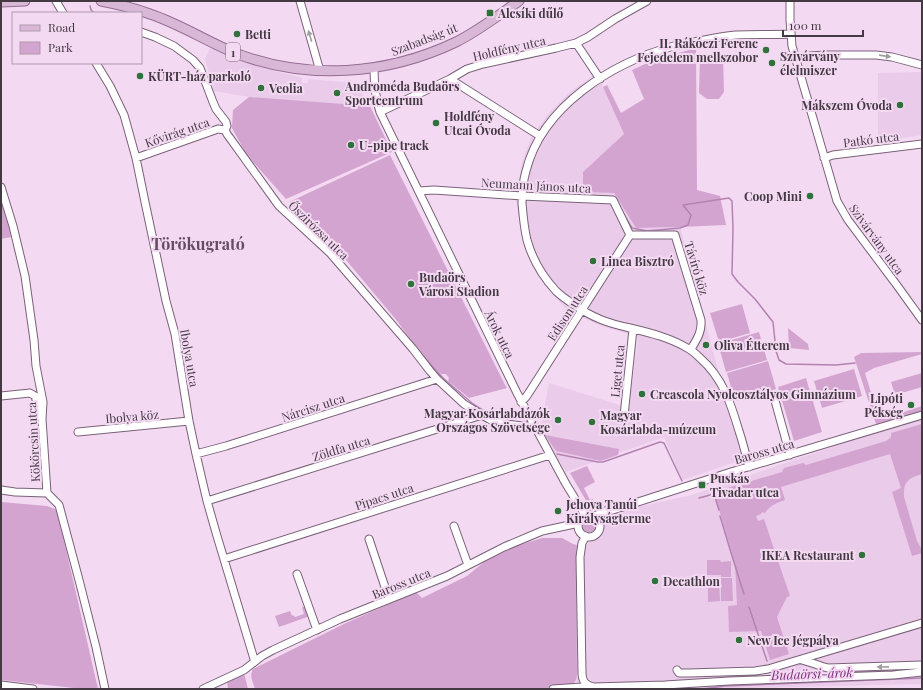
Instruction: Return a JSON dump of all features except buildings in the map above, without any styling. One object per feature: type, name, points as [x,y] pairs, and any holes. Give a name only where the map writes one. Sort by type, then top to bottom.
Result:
[{"type":"main road","points":[[1,2],[25,1]]},
{"type":"main road","name":"Szabadság út","points":[[100,1],[119,4],[150,14],[171,22],[207,41],[261,62],[290,68],[320,71],[352,71],[411,60],[455,42],[477,30],[519,1]]},
{"type":"street","points":[[56,1],[62,12]]},
{"type":"street","points":[[300,1],[320,71]]},
{"type":"street","name":"Holdfény utca","points":[[380,112],[450,79],[467,69],[576,43],[647,1]]},
{"type":"street","name":"Szivárvány utca","points":[[790,1],[792,46],[837,201],[848,220],[922,320]]},
{"type":"street","name":"Őszirózsa utca","points":[[142,32],[174,46],[193,60],[200,68],[213,102],[226,122],[226,130],[229,138],[278,206],[330,253],[437,379],[464,404],[496,422],[522,426],[534,426]]},
{"type":"street","points":[[749,467],[731,404],[719,379],[706,363],[690,349],[669,339],[648,332],[612,324],[592,316],[563,297],[556,290],[536,262],[527,240],[522,196],[523,184],[532,152],[540,136],[557,113],[580,93],[621,67],[634,60],[675,46],[730,36],[791,34]]},
{"type":"street","points":[[576,43],[600,79]]},
{"type":"street","points":[[795,57],[817,55],[876,55],[892,57],[922,66]]},
{"type":"street","name":"Ibolya utca","points":[[97,64],[110,86],[124,115],[136,158],[166,301],[175,334],[189,421],[207,501],[255,661]]},
{"type":"street","name":"Árok utca","points":[[374,68],[375,91],[380,112],[521,402],[585,515]]},
{"type":"street","points":[[450,79],[540,136]]},
{"type":"street","name":"Kővirág utca","points":[[136,158],[218,129],[226,130]]},
{"type":"street","name":"Patkó utca","points":[[824,158],[839,154],[922,144]]},
{"type":"street","name":"Kökörcsin utca","points":[[1,187],[13,226],[24,276],[34,340],[36,366],[44,402],[42,418],[47,493],[59,505],[80,580],[105,689]]},
{"type":"street","name":"Neumann János utca","points":[[419,191],[434,190],[612,200],[630,235]]},
{"type":"street","name":"Edison utca","points":[[521,402],[530,391],[630,235]]},
{"type":"street","name":"Távíró köz","points":[[630,235],[675,235],[701,320],[702,328],[690,349]]},
{"type":"street","name":"Liget utca","points":[[624,416],[633,329]]},
{"type":"street","name":"Nárcisz utca","points":[[196,454],[226,446],[437,379]]},
{"type":"street","points":[[1,396],[30,393],[36,396],[42,418]]},
{"type":"street","points":[[774,397],[790,455]]},
{"type":"street","name":"Zöldfa utca","points":[[207,501],[482,415]]},
{"type":"street","name":"Baross utca","points":[[595,516],[605,511],[613,510],[922,415]]},
{"type":"street","name":"Ibolya köz","points":[[78,432],[189,421]]},
{"type":"street","name":"Pipacs utca","points":[[224,558],[550,455]]},
{"type":"street","points":[[1,490],[47,493]]},
{"type":"street","points":[[586,536],[594,536],[599,532],[603,519],[613,510]]},
{"type":"street","points":[[586,536],[579,527],[580,520],[585,515],[590,514],[595,516],[600,523],[600,527]]},
{"type":"street","points":[[454,526],[468,565]]},
{"type":"street","name":"Baross utca","points":[[203,689],[244,670],[268,653],[317,630],[447,576],[504,547],[542,531],[556,528],[579,527]]},
{"type":"street","points":[[586,536],[582,543],[580,557],[582,673],[583,680],[586,685],[593,687],[665,685],[729,680],[893,675],[922,672]]},
{"type":"street","points":[[369,539],[389,600]]},
{"type":"street","points":[[297,574],[317,630]]},
{"type":"street","points":[[677,670],[679,673],[755,671],[768,669],[922,623]]},
{"type":"street","points":[[801,660],[809,661],[828,668],[922,665]]},
{"type":"street","points":[[1,685],[33,689]]},
{"type":"street","points":[[552,689],[582,688],[586,685]]},
{"type":"shaded area","points":[[210,48],[261,67],[302,78],[302,83],[308,83],[308,79],[355,83],[361,89],[366,106],[249,97],[214,91],[205,59]]},
{"type":"shaded area","name":"Mákszem Óvoda","points":[[919,72],[922,74],[922,135],[878,142],[878,73]]},
{"type":"shaded area","points":[[597,73],[624,134],[583,172],[614,192],[636,228],[680,227],[742,460],[682,480],[664,437],[566,472],[540,431],[549,383],[629,408],[638,337],[601,326],[568,311],[546,287],[531,262],[523,239],[516,200],[522,162],[531,138],[549,113],[571,91]]},
{"type":"shaded area","points":[[922,418],[922,684],[707,689],[581,689],[579,683],[571,680],[573,546],[583,549],[589,542],[599,536],[602,533],[606,519],[613,513],[692,495],[878,431]]},
{"type":"green space","points":[[696,48],[697,190],[720,196],[726,225],[636,228],[614,193],[583,192],[583,172],[624,134],[603,87],[607,85],[621,113],[644,99],[632,70],[654,60]]},
{"type":"green space","points":[[723,57],[724,92],[719,99],[707,99],[699,93],[700,58]]},
{"type":"green space","points":[[249,97],[370,106],[392,152],[286,199],[246,154],[232,128],[233,110]]},
{"type":"green space","name":"Budaörs Városi Stadion","points":[[390,155],[507,388],[469,398],[448,381],[449,378],[446,374],[441,374],[418,349],[398,322],[336,248],[289,202]]},
{"type":"green space","points":[[1,199],[11,237],[1,239]]},
{"type":"green space","points":[[742,304],[750,333],[719,342],[710,313]]},
{"type":"green space","points":[[788,328],[808,344],[809,350],[789,348]]},
{"type":"green space","points":[[759,332],[767,360],[726,372],[718,344]]},
{"type":"green space","points":[[922,352],[922,354],[874,368],[865,373],[876,409],[882,413],[883,417],[892,416],[922,406],[922,412],[879,425],[876,424],[854,357],[861,353]]},
{"type":"green space","points":[[768,361],[776,389],[735,401],[727,373]]},
{"type":"green space","points":[[854,369],[862,396],[822,408],[814,381]]},
{"type":"green space","points":[[922,373],[922,387],[895,395],[891,382]]},
{"type":"green space","points":[[806,378],[822,432],[794,441],[778,387]]},
{"type":"green space","points":[[922,424],[922,474],[907,481],[904,488],[904,497],[922,553],[912,556],[892,492],[901,488],[890,454],[781,487],[785,500],[771,506],[765,513],[762,512],[756,516],[758,521],[764,519],[790,596],[787,597],[777,617],[789,654],[770,660],[761,631],[729,632],[728,606],[737,605],[735,564],[714,492],[782,472],[784,468],[803,463],[806,465],[886,441],[891,437],[891,433]]},
{"type":"green space","points":[[545,435],[619,449],[618,455],[601,461],[556,451]]},
{"type":"green space","points":[[587,466],[595,482],[584,488],[590,500],[596,500],[598,505],[588,504],[570,473]]},
{"type":"green space","points":[[1,502],[47,506],[57,510],[98,689],[83,689],[1,680]]},
{"type":"green space","points":[[589,518],[594,520],[596,525],[594,530],[589,532],[584,530],[582,525],[584,520]]},
{"type":"green space","points":[[542,538],[562,538],[577,545],[577,675],[573,684],[567,687],[520,689],[255,689],[251,677],[253,669],[346,623],[416,592],[422,598],[467,576],[484,562],[516,546]]},
{"type":"green space","points":[[707,560],[720,560],[721,562],[731,561],[731,577],[707,575]]},
{"type":"green space","points":[[708,578],[719,578],[720,601],[708,602]]},
{"type":"green space","points":[[721,578],[732,578],[733,601],[721,601]]},
{"type":"green space","points":[[306,606],[310,616],[279,627],[275,616],[290,611],[292,616],[293,615],[295,617],[304,614],[302,607]]},
{"type":"green space","points":[[244,673],[248,689],[228,689],[227,681]]},
{"type":"waterway","name":"Budaörsi-árok","points":[[90,6],[93,12]]},
{"type":"waterway","points":[[624,215],[632,228],[647,231],[680,228],[688,225],[691,215],[683,205],[729,198],[732,201],[732,274],[755,299],[773,322],[776,351],[779,360],[786,364],[836,365],[855,363]]},
{"type":"waterway","name":"Budaörsi-árok","points":[[411,342],[443,378],[473,404],[484,411],[515,422]]},
{"type":"waterway","name":"Budaörsi-árok","points":[[557,454],[603,462],[660,442],[664,443],[682,481]]},
{"type":"waterway","name":"Budaörsi-árok","points":[[699,498],[714,494],[719,510]]},
{"type":"waterway","name":"Budaörsi-árok","points":[[720,516],[744,594]]},
{"type":"waterway","name":"Budaörsi-árok","points":[[749,607],[767,661]]},
{"type":"waterway","name":"Budaörsi-árok","points":[[702,689],[725,686],[922,678]]},
{"type":"place","name":"Alcsíki dűlő","points":[[490,13]]},
{"type":"place","name":"Betti","points":[[237,34]]},
{"type":"place","name":"II. Rákóczi Ferenc Fejedelem mellszobor","points":[[766,50]]},
{"type":"place","name":"Szivárvány élelmiszer","points":[[772,63]]},
{"type":"place","name":"KÜRT-ház parkoló","points":[[140,76]]},
{"type":"place","name":"Veolia","points":[[261,88]]},
{"type":"place","name":"Androméda Budaörs Sportcentrum","points":[[337,93]]},
{"type":"place","name":"Mákszem Óvoda","points":[[900,105]]},
{"type":"place","name":"Holdfény Utcai Óvoda","points":[[436,123]]},
{"type":"place","name":"U-pipe track","points":[[351,145]]},
{"type":"place","name":"Coop Mini","points":[[810,196]]},
{"type":"place","name":"Linea Bisztró","points":[[593,261]]},
{"type":"place","name":"Budaörs Városi Stadion","points":[[411,284]]},
{"type":"place","name":"Oliva Étterem","points":[[706,345]]},
{"type":"place","name":"Creascola Nyolcosztályos Gimnázium","points":[[642,394]]},
{"type":"place","name":"Lipóti Pékség","points":[[911,405]]},
{"type":"place","name":"Magyar Kosárlabdázók Országos Szövetsége","points":[[558,420]]},
{"type":"place","name":"Magyar Kosárlabda-múzeum","points":[[592,422]]},
{"type":"place","name":"Puskás Tivadar utca","points":[[702,485]]},
{"type":"place","name":"Jehova Tanúi Királyságterme","points":[[558,511]]},
{"type":"place","name":"IKEA Restaurant","points":[[862,555]]},
{"type":"place","name":"Decathlon","points":[[655,581]]},
{"type":"place","name":"New Ice Jégpálya","points":[[739,640]]},
{"type":"district","name":"Törökugrató","points":[[198,243]]}]
